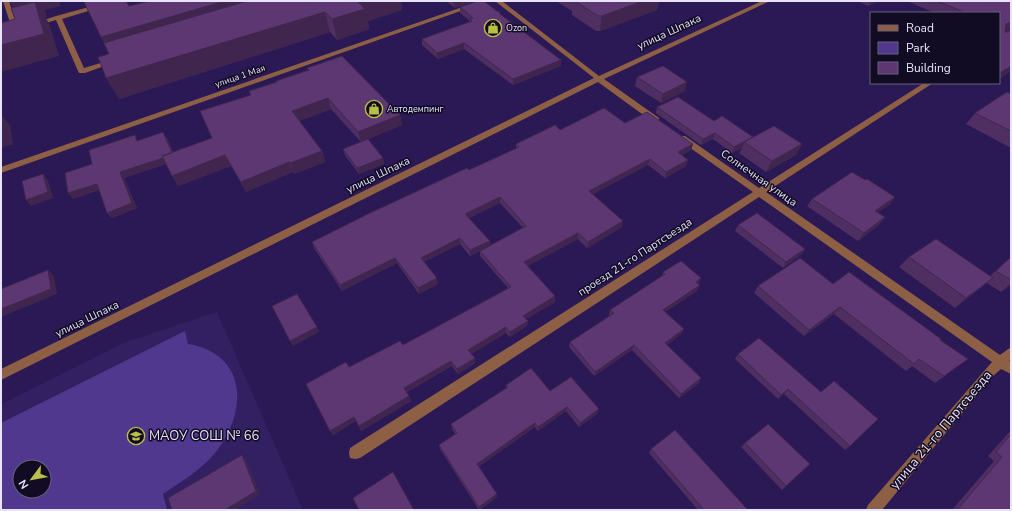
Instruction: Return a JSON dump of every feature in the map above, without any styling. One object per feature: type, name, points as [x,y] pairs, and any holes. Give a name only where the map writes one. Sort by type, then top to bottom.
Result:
[{"type":"street","points":[[6,1],[11,30],[22,28]]},
{"type":"street","points":[[29,26],[118,1]]},
{"type":"street","name":"улица 1 Мая","points":[[1,170],[486,1]]},
{"type":"street","points":[[498,1],[599,79],[663,124]]},
{"type":"street","name":"улица Шпака","points":[[1,375],[599,79],[695,33],[767,1]]},
{"type":"street","points":[[58,18],[82,71],[119,60]]},
{"type":"street","name":"проезд 21-го Партсъезда","points":[[355,453],[927,84]]},
{"type":"street","name":"Солнечная улица","points":[[675,133],[1011,369]]},
{"type":"street","name":"улица 21-го Партсъезда","points":[[873,510],[990,372],[1011,352]]},
{"type":"shaded area","name":"МАОУ СОШ № 66","points":[[217,312],[303,510],[1,510],[1,404],[121,344]]},
{"type":"green space","name":"МАОУ СОШ № 66","points":[[185,331],[188,344],[208,350],[222,359],[232,372],[236,387],[237,403],[234,420],[216,452],[191,475],[163,494],[167,510],[1,510],[1,423]]},
{"type":"building","points":[[126,1],[129,6],[150,1],[225,1],[101,37],[84,2]]},
{"type":"building","points":[[247,1],[363,1],[358,2],[365,9],[332,19],[325,12],[106,78],[98,57],[109,54],[104,43]]},
{"type":"building","points":[[478,1],[484,1],[498,12],[499,11],[500,14],[561,60],[513,79],[464,43],[437,53],[422,39],[472,21],[469,19],[473,18],[460,7]]},
{"type":"building","points":[[575,1],[643,1],[602,16],[598,16]]},
{"type":"building","points":[[937,1],[1011,1],[1011,22],[1006,24],[1005,32],[1011,30],[1011,66],[1000,73],[1000,12],[964,12]]},
{"type":"building","points":[[35,2],[44,34],[1,45],[1,23],[15,19],[11,8]]},
{"type":"building","points":[[342,56],[400,115],[358,132],[328,98],[292,111],[322,151],[290,163],[289,162],[241,182],[225,155],[172,176],[162,156],[212,138],[200,111],[251,95],[249,91],[309,70],[307,68]]},
{"type":"building","points":[[663,66],[687,82],[663,94],[637,77]]},
{"type":"building","points":[[1007,92],[1011,94],[1011,131],[975,113]]},
{"type":"building","points":[[678,97],[714,121],[722,116],[753,137],[734,147],[715,133],[703,139],[657,107]]},
{"type":"building","points":[[604,108],[625,123],[647,112],[693,144],[678,152],[688,160],[666,172],[650,159],[589,191],[623,221],[588,242],[578,233],[524,262],[555,296],[523,316],[528,321],[510,332],[506,327],[468,350],[475,358],[457,369],[451,361],[404,388],[409,396],[359,426],[354,417],[330,431],[306,384],[346,362],[349,367],[400,341],[403,345],[511,287],[480,251],[526,226],[500,197],[465,214],[490,241],[470,250],[460,238],[421,258],[437,278],[418,288],[395,258],[340,285],[312,242],[467,168],[469,170],[519,147],[516,144],[555,125],[560,130]]},
{"type":"building","points":[[774,126],[802,144],[772,161],[744,142]]},
{"type":"building","points":[[163,132],[172,153],[162,156],[163,158],[120,172],[132,203],[107,213],[97,184],[68,193],[65,173],[92,164],[89,150],[135,135],[137,141]]},
{"type":"building","points":[[368,139],[383,158],[357,168],[343,149]]},
{"type":"building","points":[[852,172],[865,180],[867,179],[895,197],[875,211],[885,217],[864,233],[812,199]]},
{"type":"building","points":[[43,174],[48,192],[26,200],[22,181]]},
{"type":"building","points":[[757,213],[805,249],[786,262],[738,225]]},
{"type":"building","points":[[936,239],[993,278],[966,298],[909,257]]},
{"type":"building","points":[[1011,257],[1011,280],[996,271]]},
{"type":"building","points":[[800,258],[833,284],[849,272],[968,359],[944,376],[919,359],[914,364],[840,307],[809,330],[758,286]]},
{"type":"building","points":[[681,261],[701,278],[696,282],[700,285],[663,310],[684,329],[665,343],[701,378],[681,394],[634,345],[595,372],[570,342],[614,313],[610,310],[665,274],[663,272]]},
{"type":"building","points":[[48,270],[51,289],[1,309],[1,289]]},
{"type":"building","points":[[297,294],[317,327],[290,341],[272,306]]},
{"type":"building","points":[[759,338],[821,392],[834,381],[878,419],[850,446],[788,389],[781,395],[738,354]]},
{"type":"building","points":[[531,368],[550,391],[571,377],[599,409],[580,423],[567,407],[538,427],[535,423],[477,464],[497,494],[479,507],[439,445],[457,433],[451,424],[508,387],[506,385]]},
{"type":"building","points":[[768,424],[810,464],[786,486],[745,443]]},
{"type":"building","points":[[675,430],[748,510],[704,510],[651,449]]},
{"type":"building","points":[[1011,434],[1011,510],[957,510],[1002,457],[996,452]]},
{"type":"building","points":[[242,455],[256,491],[225,510],[172,510],[168,498]]},
{"type":"building","points":[[393,472],[414,510],[359,510],[353,498]]},
{"type":"place","name":"Ozon","points":[[493,28]]},
{"type":"place","name":"Автодемпинг","points":[[374,109]]},
{"type":"place","name":"МАОУ СОШ № 66","points":[[136,436]]}]
